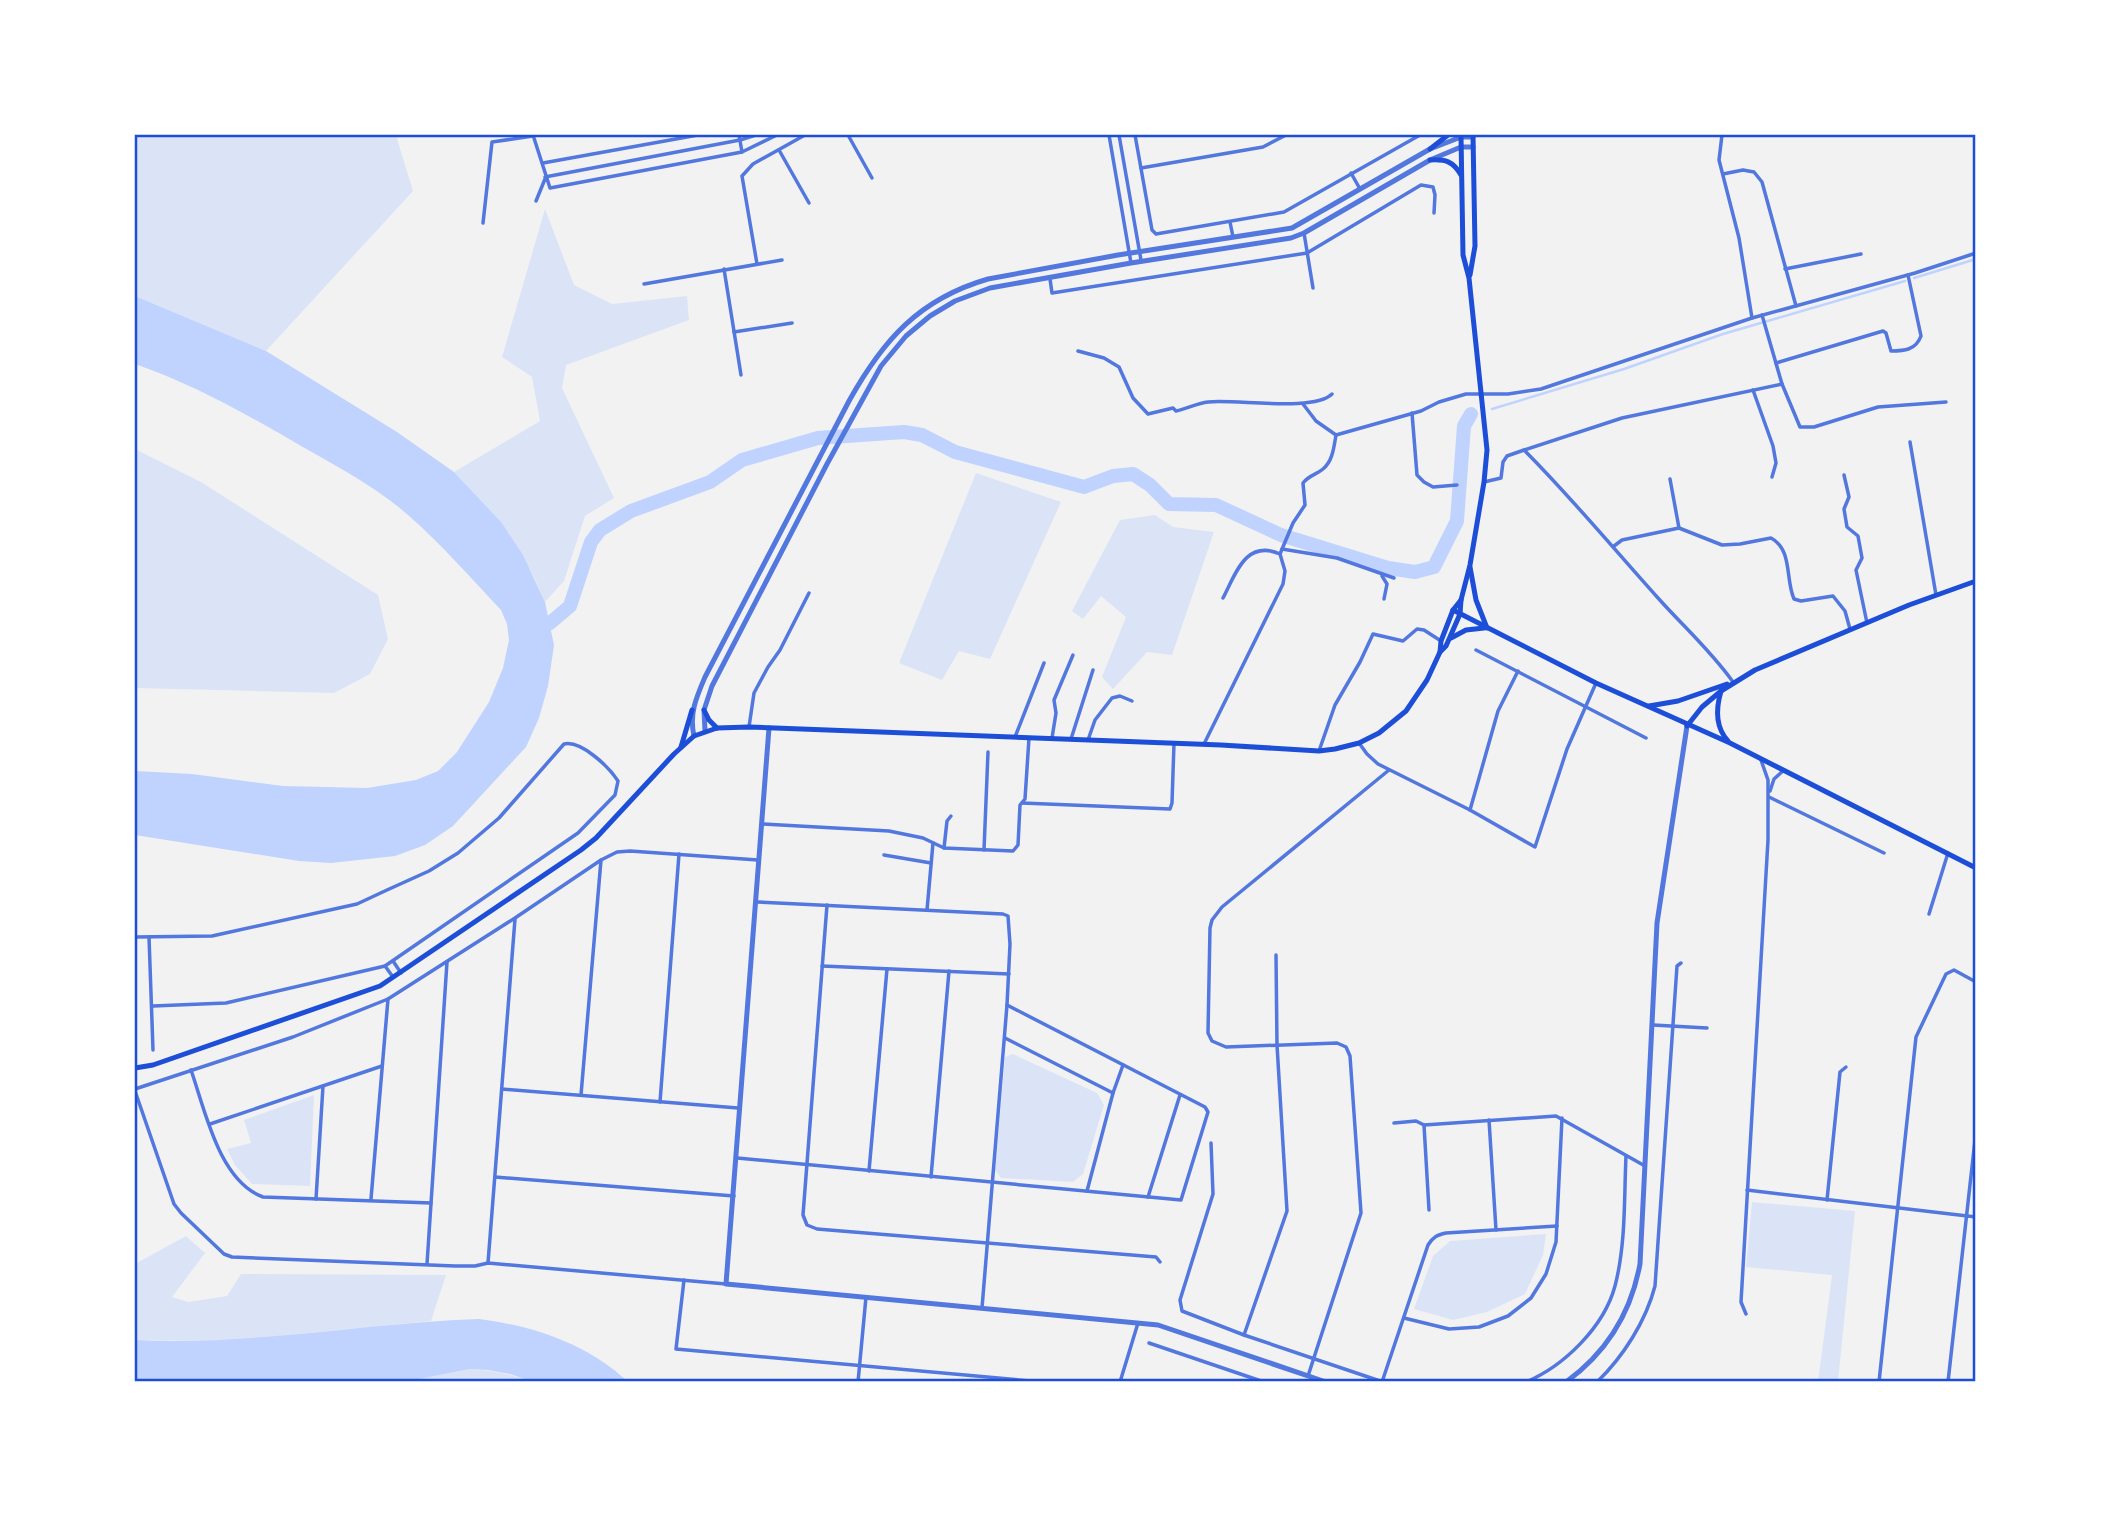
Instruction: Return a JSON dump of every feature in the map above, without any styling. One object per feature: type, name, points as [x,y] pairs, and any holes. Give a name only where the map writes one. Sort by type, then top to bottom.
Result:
[{"type":"main road","points":[[1430,149],[1448,135]]},
{"type":"main road","points":[[135,1068],[153,1065],[380,986],[589,844],[681,747],[705,731],[749,727],[1204,744],[1319,751],[1359,743],[1388,727],[1406,710],[1427,680],[1460,614],[1487,450],[1469,278],[1463,255],[1461,136]]},
{"type":"main road","points":[[1469,278],[1475,246],[1473,136]]},
{"type":"main road","points":[[1430,160],[1440,159],[1452,163],[1461,175]]},
{"type":"main road","points":[[1469,565],[1476,600],[1487,628]]},
{"type":"main road","points":[[1646,706],[1678,701],[1733,682],[1850,629],[1976,581]]},
{"type":"main road","points":[[1440,652],[1441,641],[1453,610],[1461,600]]},
{"type":"main road","points":[[1453,610],[1597,683],[1687,726],[1730,743],[1976,867]]},
{"type":"main road","points":[[1450,638],[1466,629],[1487,628]]},
{"type":"main road","points":[[1687,726],[1702,707],[1733,682]]},
{"type":"main road","points":[[1721,691],[1717,705],[1718,722],[1721,733],[1730,743]]},
{"type":"main road","points":[[681,747],[692,710]]},
{"type":"main road","points":[[704,710],[709,720],[718,728]]},
{"type":"street","points":[[483,223],[492,142],[533,135],[543,163],[547,186],[552,188],[742,152],[777,135]]},
{"type":"street","points":[[543,163],[698,135]]},
{"type":"street","points":[[545,177],[756,135]]},
{"type":"street","points":[[757,264],[742,176],[747,168],[805,135]]},
{"type":"street","points":[[848,135],[872,178]]},
{"type":"street","points":[[1109,135],[1131,262]]},
{"type":"street","points":[[1119,135],[1141,261]]},
{"type":"street","points":[[1135,135],[1153,233],[1284,212],[1420,135]]},
{"type":"street","points":[[1141,168],[1263,147],[1286,135]]},
{"type":"street","points":[[1722,135],[1719,160],[1739,238],[1752,318]]},
{"type":"street","points":[[694,736],[692,710],[705,677],[867,368],[899,328],[950,293],[988,279],[1139,251],[1292,228],[1430,149],[1461,136],[1473,136]]},
{"type":"street","points":[[739,137],[742,152]]},
{"type":"street","points":[[705,731],[704,710],[712,686],[857,408],[891,352],[930,316],[979,292],[1050,276],[1291,239],[1430,160],[1461,147],[1473,147]]},
{"type":"street","points":[[779,149],[809,203]]},
{"type":"street","points":[[1723,174],[1743,170],[1754,172],[1762,182],[1796,306]]},
{"type":"street","points":[[1351,173],[1360,189]]},
{"type":"street","points":[[536,201],[545,177]]},
{"type":"street","points":[[1050,276],[1052,293],[1307,253],[1421,185],[1433,187],[1434,213]]},
{"type":"street","points":[[1230,221],[1233,237]]},
{"type":"street","points":[[1304,233],[1313,288]]},
{"type":"street","points":[[1336,435],[1458,397],[1541,389],[1752,318],[1908,275],[1976,253]]},
{"type":"street","points":[[1785,269],[1861,254]]},
{"type":"street","points":[[644,284],[782,260]]},
{"type":"street","points":[[724,269],[741,374]]},
{"type":"street","points":[[1776,363],[1883,331],[1891,351],[1918,345],[1921,336],[1908,275]]},
{"type":"street","points":[[1762,316],[1782,384],[1800,427],[1807,428],[1878,407],[1946,402]]},
{"type":"street","points":[[734,332],[792,323]]},
{"type":"street","points":[[1078,351],[1104,358],[1119,367],[1133,398],[1148,414],[1172,408],[1176,411],[1206,402],[1303,404],[1326,399],[1332,394]]},
{"type":"street","points":[[1483,482],[1501,478],[1503,462],[1507,456],[1524,450],[1622,418],[1782,384]]},
{"type":"street","points":[[1754,390],[1776,463],[1772,477]]},
{"type":"street","points":[[1303,404],[1316,421],[1336,435]]},
{"type":"street","points":[[1412,413],[1417,475],[1433,487],[1457,485]]},
{"type":"street","points":[[1204,744],[1283,584],[1285,571],[1282,550],[1293,523],[1305,505],[1303,483],[1309,476],[1324,469],[1331,459],[1336,435]]},
{"type":"street","points":[[1910,442],[1936,595]]},
{"type":"street","points":[[1524,450],[1614,546],[1657,597],[1718,659],[1733,682]]},
{"type":"street","points":[[1844,475],[1849,497],[1844,509],[1847,527],[1858,536],[1862,558],[1856,570],[1867,623]]},
{"type":"street","points":[[1670,478],[1679,528]]},
{"type":"street","points":[[1614,546],[1622,540],[1679,528],[1723,545],[1771,538],[1785,554],[1794,599],[1801,601],[1833,596],[1845,611],[1850,629]]},
{"type":"street","points":[[1223,598],[1249,554],[1257,549],[1337,558],[1394,578]]},
{"type":"street","points":[[1381,575],[1387,584],[1384,600]]},
{"type":"street","points":[[749,727],[754,693],[809,593]]},
{"type":"street","points":[[1319,751],[1335,705],[1373,634],[1403,641],[1417,629],[1424,630],[1441,641]]},
{"type":"street","points":[[1476,650],[1646,738]]},
{"type":"street","points":[[1052,738],[1056,713],[1054,700],[1073,655]]},
{"type":"street","points":[[1015,737],[1018,725],[1030,705],[1044,663]]},
{"type":"street","points":[[1070,739],[1093,670]]},
{"type":"street","points":[[1471,810],[1499,711],[1518,671]]},
{"type":"street","points":[[1359,743],[1367,754],[1389,770],[1471,810],[1535,848],[1567,749],[1597,683]]},
{"type":"street","points":[[1088,740],[1095,720],[1112,698],[1120,696],[1132,701]]},
{"type":"street","points":[[1566,1382],[1594,1359],[1610,1339],[1630,1301],[1640,1264],[1659,903],[1687,726]]},
{"type":"street","points":[[726,1284],[769,728]]},
{"type":"street","points":[[763,824],[889,831],[923,838],[944,848],[1013,851],[1016,849],[1020,805],[1026,799],[1029,738]]},
{"type":"street","points":[[135,937],[212,936],[356,904],[418,876],[458,853],[499,818],[564,744],[573,743],[584,748],[616,778],[619,785],[615,795],[579,833],[385,966],[226,1003],[153,1006]]},
{"type":"street","points":[[1022,803],[1170,809],[1174,743]]},
{"type":"street","points":[[984,850],[988,752]]},
{"type":"street","points":[[1746,1314],[1741,1302],[1769,795],[1767,775],[1760,758]]},
{"type":"street","points":[[1308,1376],[1361,1213],[1350,1056],[1342,1044],[1226,1047],[1216,1044],[1209,1037],[1212,920],[1222,907],[1389,770]]},
{"type":"street","points":[[1769,795],[1774,779],[1784,770]]},
{"type":"street","points":[[1769,795],[1884,853]]},
{"type":"street","points":[[944,848],[947,821],[951,816]]},
{"type":"street","points":[[927,910],[933,843]]},
{"type":"street","points":[[760,860],[617,852],[388,999],[293,1037],[135,1090],[174,1204],[224,1254],[238,1258],[475,1266],[488,1263],[1138,1322],[1174,1330],[1326,1382]]},
{"type":"street","points":[[1929,914],[1948,853]]},
{"type":"street","points":[[660,1102],[679,854]]},
{"type":"street","points":[[884,855],[931,863]]},
{"type":"street","points":[[581,1096],[601,860]]},
{"type":"street","points":[[757,902],[1003,914],[1010,920],[1005,1038],[982,1308]]},
{"type":"street","points":[[827,905],[803,1215],[807,1225],[817,1229],[1156,1257],[1160,1262]]},
{"type":"street","points":[[488,1263],[515,918]]},
{"type":"street","points":[[149,937],[153,1050]]},
{"type":"street","points":[[1244,1335],[1287,1211],[1277,1045],[1276,955]]},
{"type":"street","points":[[393,961],[401,972]]},
{"type":"street","points":[[427,1265],[447,962]]},
{"type":"street","points":[[1597,1382],[1606,1374],[1637,1329],[1652,1299],[1655,1286],[1677,966],[1681,963]]},
{"type":"street","points":[[385,966],[393,977]]},
{"type":"street","points":[[822,966],[1009,974]]},
{"type":"street","points":[[869,1171],[887,969]]},
{"type":"street","points":[[1879,1382],[1916,1037],[1945,974],[1954,970],[1976,982]]},
{"type":"street","points":[[931,1177],[949,971]]},
{"type":"street","points":[[371,1200],[388,999]]},
{"type":"street","points":[[737,1158],[1181,1200],[1208,1112],[1205,1107],[1007,1005]]},
{"type":"street","points":[[1653,1025],[1707,1027]]},
{"type":"street","points":[[1005,1038],[1113,1093]]},
{"type":"street","points":[[1087,1191],[1123,1065]]},
{"type":"street","points":[[210,1124],[382,1066]]},
{"type":"street","points":[[1827,1200],[1840,1072],[1846,1067]]},
{"type":"street","points":[[191,1070],[226,1166],[251,1192],[263,1197],[431,1203]]},
{"type":"street","points":[[316,1199],[323,1086]]},
{"type":"street","points":[[501,1089],[740,1108]]},
{"type":"street","points":[[1148,1197],[1180,1095]]},
{"type":"street","points":[[1394,1123],[1416,1121],[1424,1125],[1549,1116],[1562,1118],[1645,1166]]},
{"type":"street","points":[[1404,1318],[1436,1327],[1479,1327],[1508,1316],[1531,1298],[1546,1275],[1554,1254],[1562,1118]]},
{"type":"street","points":[[1489,1120],[1496,1230]]},
{"type":"street","points":[[1424,1125],[1429,1210]]},
{"type":"street","points":[[1948,1382],[1976,1131]]},
{"type":"street","points":[[1211,1143],[1213,1194],[1180,1300],[1182,1311],[1382,1382],[1432,1239],[1446,1233],[1557,1226]]},
{"type":"street","points":[[1526,1382],[1555,1368],[1578,1346],[1603,1312],[1615,1288],[1621,1255],[1626,1156]]},
{"type":"street","points":[[494,1177],[734,1196]]},
{"type":"street","points":[[1747,1190],[1976,1217]]},
{"type":"street","points":[[684,1280],[676,1349],[1042,1382]]},
{"type":"street","points":[[858,1382],[866,1297]]},
{"type":"street","points":[[1120,1382],[1138,1322]]},
{"type":"street","points":[[1149,1343],[1264,1382]]},
{"type":"shaded area","points":[[135,135],[400,135],[397,139],[413,191],[266,351],[135,296]]},
{"type":"shaded area","points":[[545,209],[574,285],[612,304],[687,296],[689,320],[566,365],[562,388],[614,498],[585,516],[564,581],[545,602],[517,547],[482,502],[454,472],[540,421],[532,377],[502,357]]},
{"type":"shaded area","points":[[135,449],[201,482],[378,595],[388,639],[370,674],[334,693],[135,688]]},
{"type":"shaded area","points":[[976,473],[1061,502],[990,659],[959,651],[942,680],[899,663]]},
{"type":"shaded area","points":[[1155,515],[1173,527],[1214,532],[1172,655],[1147,652],[1113,689],[1102,677],[1126,617],[1101,596],[1083,619],[1072,611],[1120,520]]},
{"type":"shaded area","points":[[1013,1054],[1097,1093],[1104,1105],[1083,1174],[1073,1182],[1001,1178],[995,1170],[1005,1057]]},
{"type":"shaded area","points":[[314,1095],[310,1186],[252,1184],[235,1165],[227,1149],[251,1143],[244,1120]]},
{"type":"shaded area","points":[[1752,1202],[1855,1211],[1838,1382],[1818,1382],[1832,1275],[1746,1267]]},
{"type":"shaded area","points":[[1546,1234],[1543,1255],[1525,1294],[1487,1312],[1453,1320],[1414,1309],[1433,1256],[1450,1241]]},
{"type":"shaded area","points":[[186,1236],[205,1253],[172,1297],[188,1302],[227,1296],[241,1274],[446,1275],[431,1321],[229,1341],[135,1340],[135,1264]]},
{"type":"shaded area","points":[[470,1369],[502,1373],[534,1382],[404,1382]]},
{"type":"water","points":[[135,296],[266,351],[397,432],[454,472],[501,522],[523,555],[545,602],[554,645],[548,686],[539,718],[526,747],[453,826],[425,845],[395,856],[331,863],[299,861],[135,835],[135,771],[192,774],[283,786],[367,788],[416,780],[438,771],[457,752],[489,702],[503,668],[509,640],[507,624],[501,610],[456,561],[383,495],[240,412],[178,381],[135,364]]},
{"type":"water","points":[[479,1319],[519,1326],[578,1347],[628,1382],[534,1382],[510,1374],[470,1369],[404,1382],[135,1382],[135,1340],[221,1340]]},
{"type":"waterway","points":[[1914,278],[1976,259]]},
{"type":"waterway","points":[[1492,409],[1624,369],[1723,334],[1905,281]]},
{"type":"waterway","points":[[532,629],[550,623],[570,606],[591,542],[600,530],[631,511],[710,482],[742,460],[818,438],[904,432],[922,435],[955,452],[1084,487],[1113,476],[1133,474],[1150,485],[1169,504],[1216,505],[1281,535],[1388,568],[1415,572],[1434,567],[1457,521],[1464,426],[1471,414]]}]
